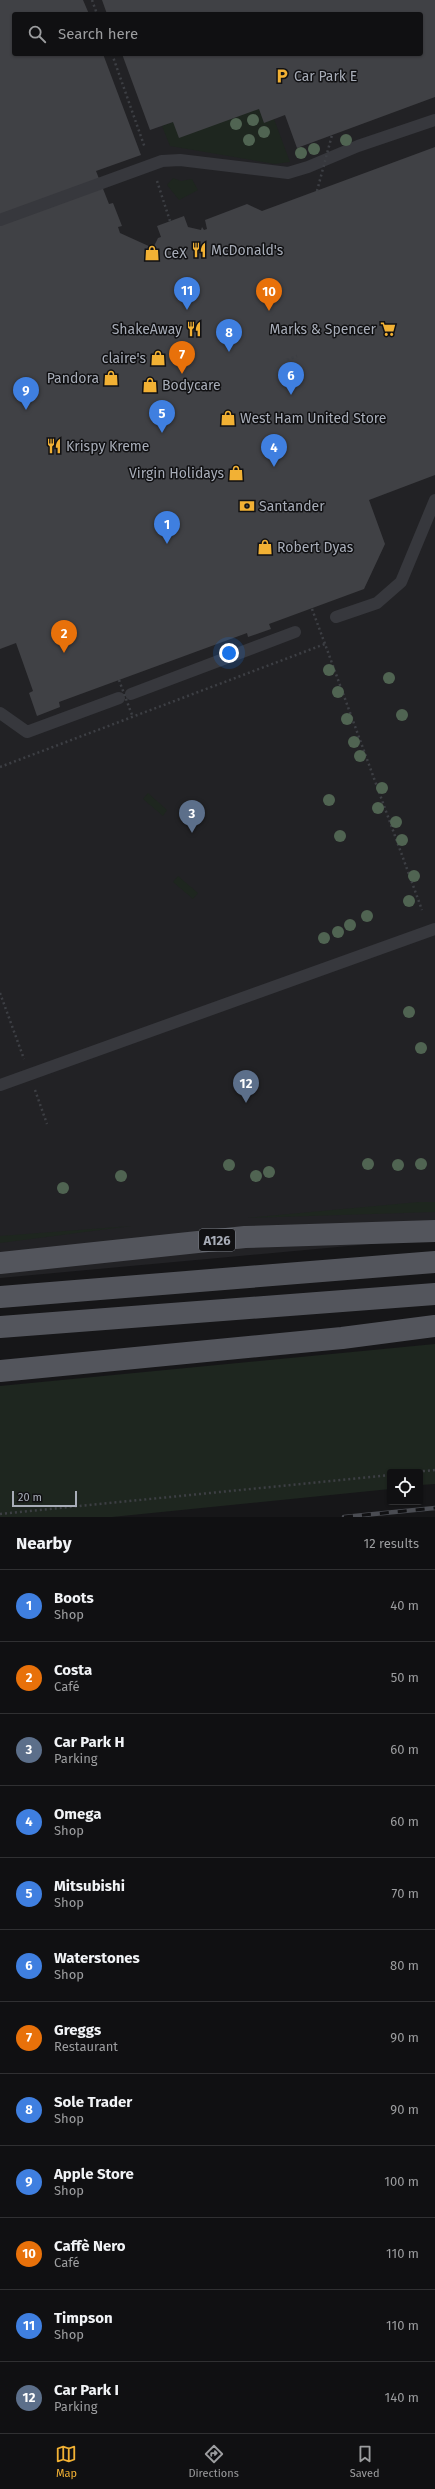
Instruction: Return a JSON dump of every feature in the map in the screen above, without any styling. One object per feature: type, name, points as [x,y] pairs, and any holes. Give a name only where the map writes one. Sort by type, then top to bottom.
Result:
[{"type":"main road","name":"A126","points":[[0,1263],[245,1237],[435,1231]]},
{"type":"main road","points":[[0,1297],[435,1262]]},
{"type":"main road","points":[[0,1327],[435,1294]]},
{"type":"main road","points":[[0,1371],[232,1350],[435,1326]]},
{"type":"lane","points":[[0,220],[151,164],[180,160],[246,170],[288,173],[435,120]]},
{"type":"lane","points":[[336,617],[377,603],[401,582],[435,500]]},
{"type":"lane","points":[[131,694],[295,632]]},
{"type":"lane","points":[[0,713],[27,732],[119,698]]},
{"type":"lane","points":[[0,1085],[435,929]]},
{"type":"path","points":[[92,0],[96,12]]},
{"type":"path","points":[[113,56],[170,221]]},
{"type":"path","points":[[317,191],[332,135]]},
{"type":"path","points":[[288,360],[297,356]]},
{"type":"path","points":[[312,608],[422,910]]},
{"type":"path","points":[[0,767],[132,715],[325,644]]},
{"type":"path","points":[[119,680],[132,715]]},
{"type":"path","points":[[423,1471],[435,1470]]},
{"type":"path","points":[[0,1514],[387,1474]]},
{"type":"shaded area","points":[[0,0],[435,0],[435,1238],[0,1278]]},
{"type":"shaded area","points":[[259,109],[264,122],[274,119],[290,162],[275,164],[170,146],[162,126],[173,122]]},
{"type":"shaded area","points":[[173,178],[181,181],[192,179],[198,190],[179,200],[167,185]]},
{"type":"shaded area","points":[[148,793],[167,810],[163,816],[143,799]]},
{"type":"shaded area","points":[[178,876],[198,893],[193,899],[173,882]]},
{"type":"shaded area","points":[[419,1202],[435,1202],[435,1212],[247,1218]]},
{"type":"shaded area","points":[[131,1226],[0,1243],[0,1236]]},
{"type":"shaded area","points":[[435,1344],[435,1484],[423,1485],[423,1469],[387,1469],[387,1489],[112,1517],[0,1517],[0,1386]]},
{"type":"building","points":[[0,0],[83,0],[88,12],[12,12],[12,56],[104,56],[141,155],[96,171],[109,204],[113,203],[122,226],[118,227],[120,233],[153,248],[158,238],[161,237],[157,226],[184,216],[188,227],[201,230],[202,227],[204,230],[207,229],[205,220],[247,204],[262,211],[435,147],[435,475],[369,500],[385,544],[364,589],[269,624],[271,629],[248,637],[247,633],[59,702],[60,707],[37,716],[29,693],[33,691],[16,643],[0,649]]},
{"type":"building","name":"Car Park E","points":[[102,0],[435,0],[435,97],[297,148],[285,115],[264,123],[259,109],[179,138],[173,122],[150,130],[123,56],[423,56],[423,12],[106,12]]},
{"type":"railway","points":[[344,1517],[435,1508]]},
{"type":"place","name":"Car Park E","points":[[282,76]]},
{"type":"place","name":"McDonald's","points":[[199,250]]},
{"type":"place","name":"CeX","points":[[152,253]]},
{"type":"place","name":"Timpson","points":[[187,310]]},
{"type":"place","name":"Caffè Nero","points":[[269,311]]},
{"type":"place","name":"ShakeAway","points":[[194,329]]},
{"type":"place","name":"Marks & Spencer","points":[[388,329]]},
{"type":"place","name":"Sole Trader","points":[[229,352]]},
{"type":"place","name":"claire's","points":[[158,358]]},
{"type":"place","name":"Greggs","points":[[182,374]]},
{"type":"place","name":"Pandora","points":[[111,378]]},
{"type":"place","name":"Bodycare","points":[[150,385]]},
{"type":"place","name":"Waterstones","points":[[291,395]]},
{"type":"place","name":"Apple Store","points":[[26,410]]},
{"type":"place","name":"West Ham United Store","points":[[228,418]]},
{"type":"place","name":"Mitsubishi","points":[[162,433]]},
{"type":"place","name":"Krispy Kreme","points":[[54,446]]},
{"type":"place","name":"Omega","points":[[274,467]]},
{"type":"place","name":"Virgin Holidays","points":[[236,473]]},
{"type":"place","name":"Santander","points":[[247,506]]},
{"type":"place","name":"Boots","points":[[167,544]]},
{"type":"place","name":"Robert Dyas","points":[[265,547]]},
{"type":"place","name":"Costa","points":[[64,653]]},
{"type":"place","name":"Car Park H","points":[[192,833]]},
{"type":"place","name":"Car Park I","points":[[246,1103]]}]
